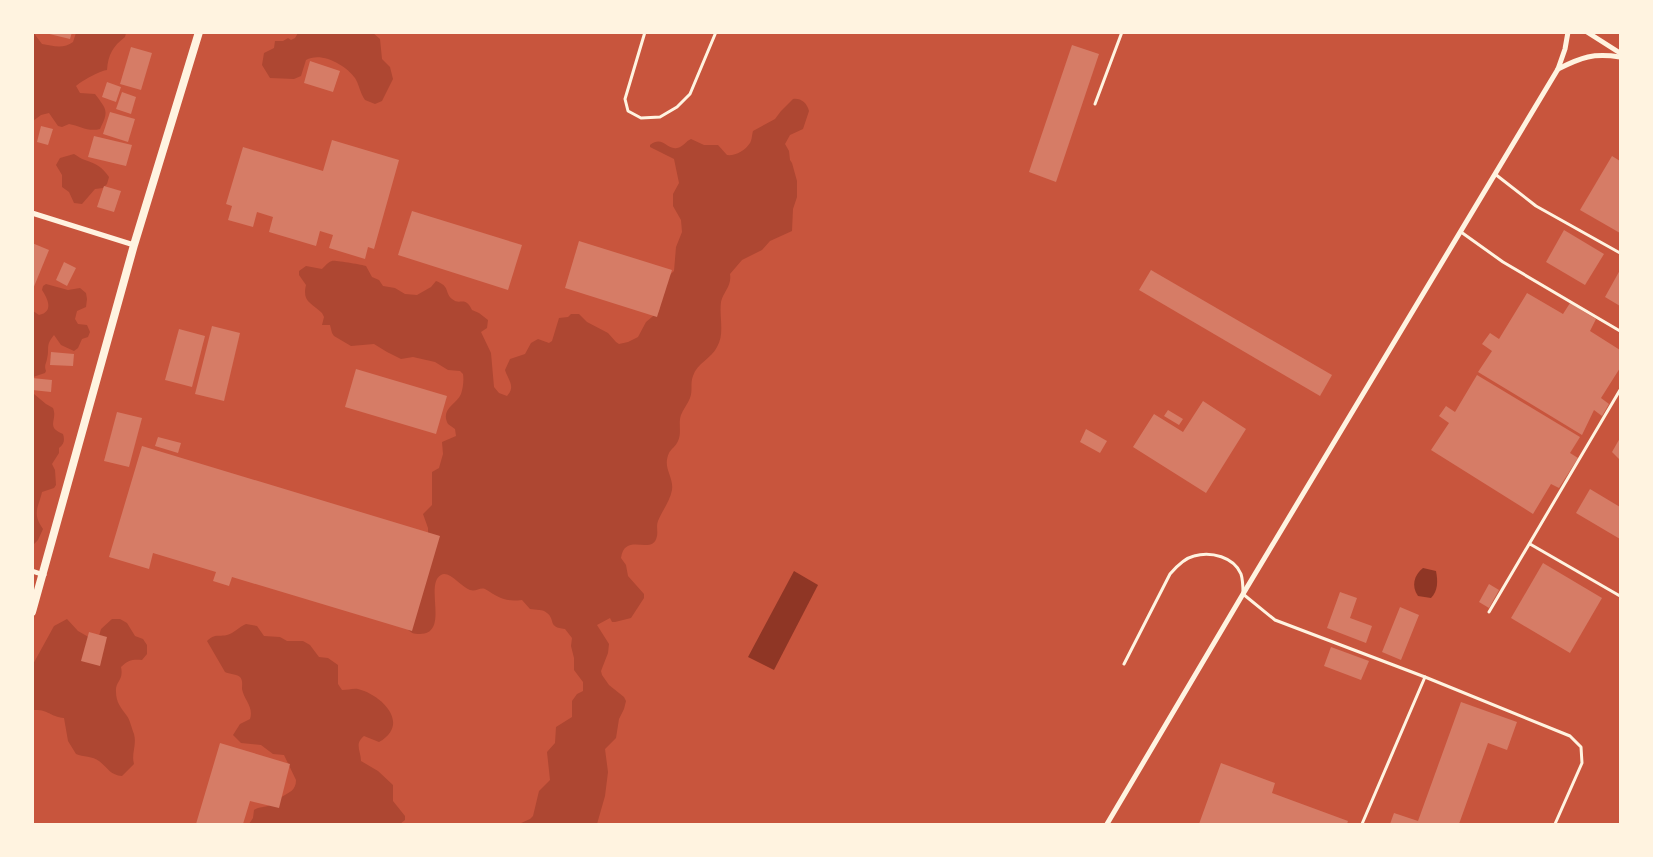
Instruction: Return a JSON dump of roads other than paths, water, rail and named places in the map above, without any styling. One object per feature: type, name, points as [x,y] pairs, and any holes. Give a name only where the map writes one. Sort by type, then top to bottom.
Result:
[{"type":"street","points":[[32,612],[44,575],[134,245],[199,32]]},
{"type":"street","points":[[1107,824],[1558,69],[1565,49],[1568,32]]},
{"type":"street","points":[[1587,32],[1620,53]]},
{"type":"street","points":[[1558,69],[1580,58],[1603,54],[1620,57]]},
{"type":"street","points":[[32,213],[134,245]]},
{"type":"street","points":[[32,571],[44,575]]},
{"type":"lane","points":[[646,32],[625,99],[628,111],[641,118],[660,117],[677,107],[690,94],[716,32]]},
{"type":"lane","points":[[1095,104],[1122,32]]},
{"type":"lane","points":[[1496,174],[1536,206],[1620,253]]},
{"type":"lane","points":[[1461,232],[1503,262],[1620,331]]},
{"type":"lane","points":[[1489,612],[1620,390]]},
{"type":"lane","points":[[1530,544],[1620,596]]},
{"type":"lane","points":[[1124,664],[1170,574],[1184,561],[1193,556],[1213,554],[1235,563],[1242,575],[1243,594],[1275,620],[1425,677],[1570,736],[1581,747],[1582,763],[1555,824]]},
{"type":"lane","points":[[1362,824],[1425,677]]}]
